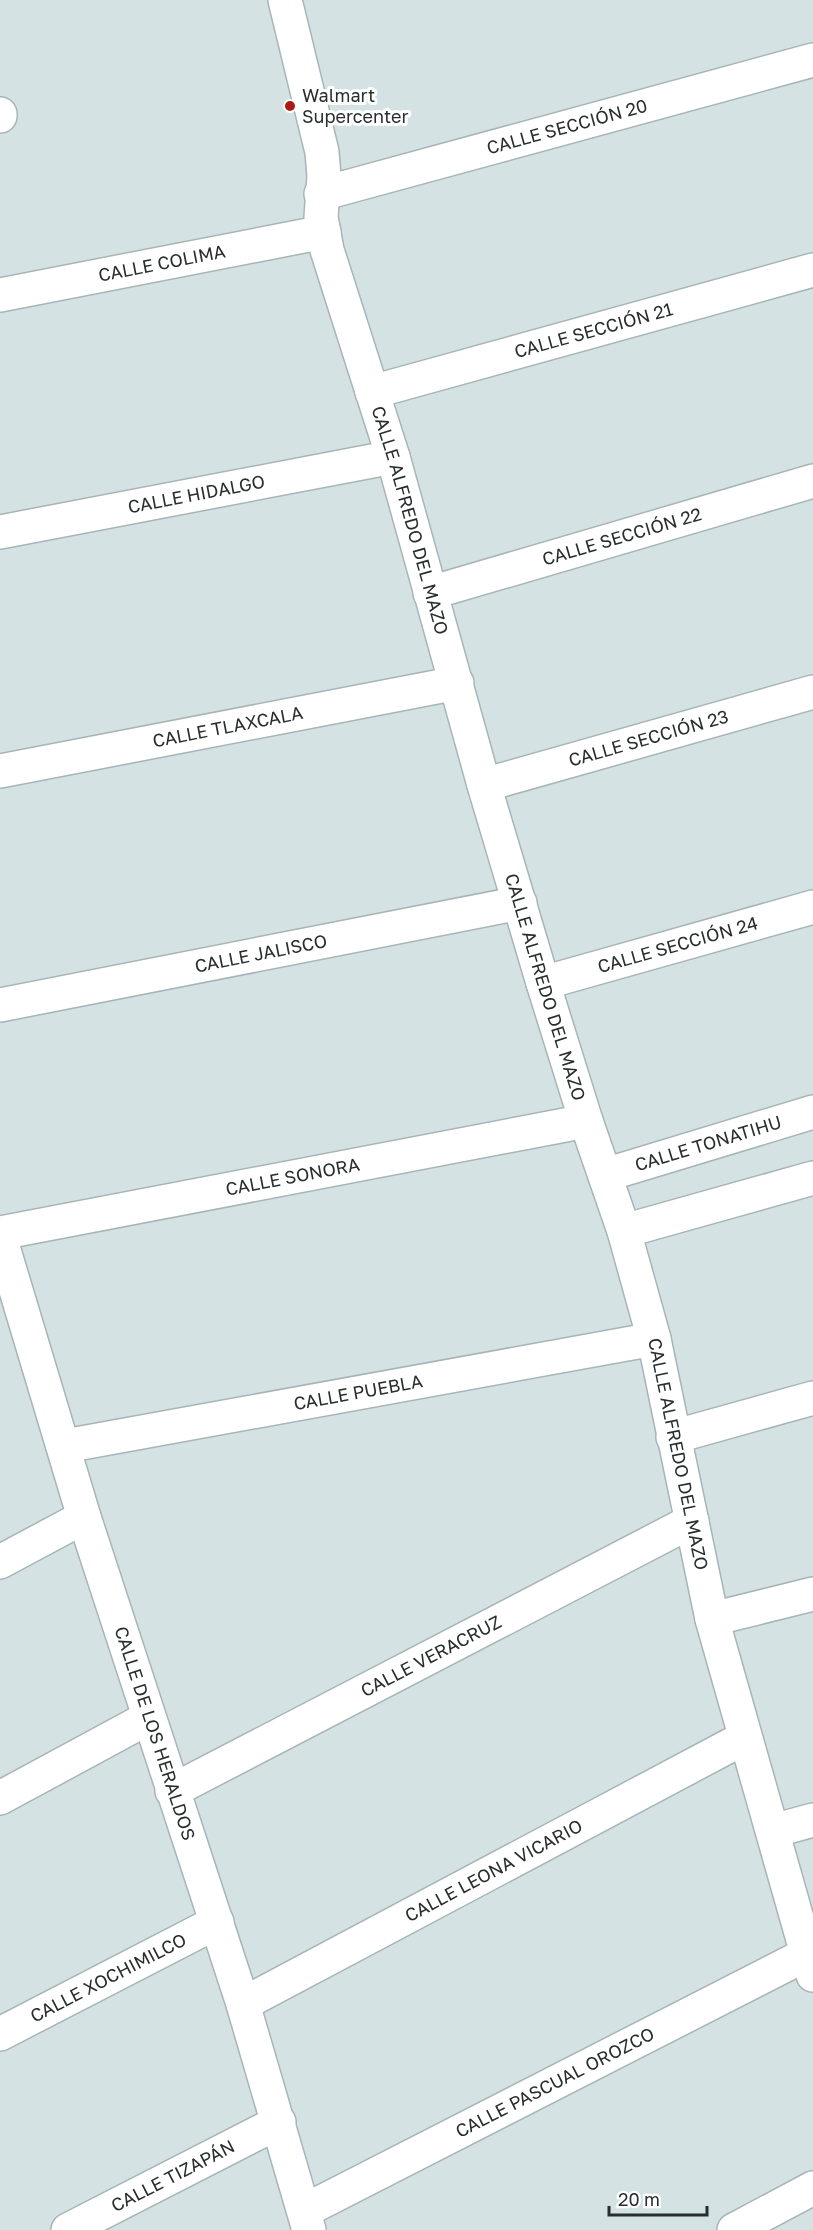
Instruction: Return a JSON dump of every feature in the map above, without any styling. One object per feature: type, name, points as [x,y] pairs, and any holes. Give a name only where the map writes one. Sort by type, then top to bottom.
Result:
[{"type":"street","name":"CALLE ALFREDO DEL MAZO","points":[[285,0],[322,152],[324,176],[321,194],[324,232],[393,457],[484,785],[543,983],[586,1121],[624,1231],[654,1339],[711,1619],[810,1964]]},
{"type":"street","name":"CALLE SECCIÓN 20","points":[[321,194],[813,60]]},
{"type":"street","name":"CALLE COLIMA","points":[[0,295],[324,232]]},
{"type":"street","name":"CALLE SECCIÓN 21","points":[[372,392],[813,270]]},
{"type":"street","name":"CALLE HIDALGO","points":[[0,532],[393,457]]},
{"type":"street","name":"CALLE SECCIÓN 22","points":[[430,593],[813,481]]},
{"type":"street","name":"CALLE TLAXCALA","points":[[0,771],[457,683]]},
{"type":"street","name":"CALLE SECCIÓN 23","points":[[484,785],[813,692]]},
{"type":"street","name":"CALLE JALISCO","points":[[0,1005],[520,903]]},
{"type":"street","name":"CALLE SECCIÓN 24","points":[[543,983],[813,907]]},
{"type":"street","name":"CALLE TONATIHU","points":[[605,1175],[813,1112]]},
{"type":"street","name":"CALLE SONORA","points":[[0,1235],[586,1121]]},
{"type":"street","points":[[624,1231],[813,1178]]},
{"type":"street","name":"CALLE DE LOS HERALDOS","points":[[0,1235],[12,1321],[65,1446],[84,1517],[148,1718],[243,2004],[307,2221]]},
{"type":"street","name":"CALLE PUEBLA","points":[[65,1446],[654,1339]]},
{"type":"street","points":[[673,1437],[813,1398]]},
{"type":"street","points":[[0,1562],[84,1517]]},
{"type":"street","name":"CALLE VERACRUZ","points":[[172,1791],[692,1521]]},
{"type":"street","points":[[711,1619],[813,1594]]},
{"type":"street","points":[[0,1798],[148,1718]]},
{"type":"street","name":"CALLE LEONA VICARIO","points":[[243,2004],[744,1738]]},
{"type":"street","points":[[773,1831],[813,1820]]},
{"type":"street","name":"CALLE XOCHIMILCO","points":[[0,2034],[217,1922]]},
{"type":"street","name":"CALLE PASCUAL OROZCO","points":[[307,2221],[810,1964]]},
{"type":"street","name":"CALLE TIZAPÁN","points":[[68,2230],[279,2122]]},
{"type":"street","points":[[734,2230],[813,2188]]},
{"type":"place","name":"Walmart Supercenter","points":[[290,106]]}]
